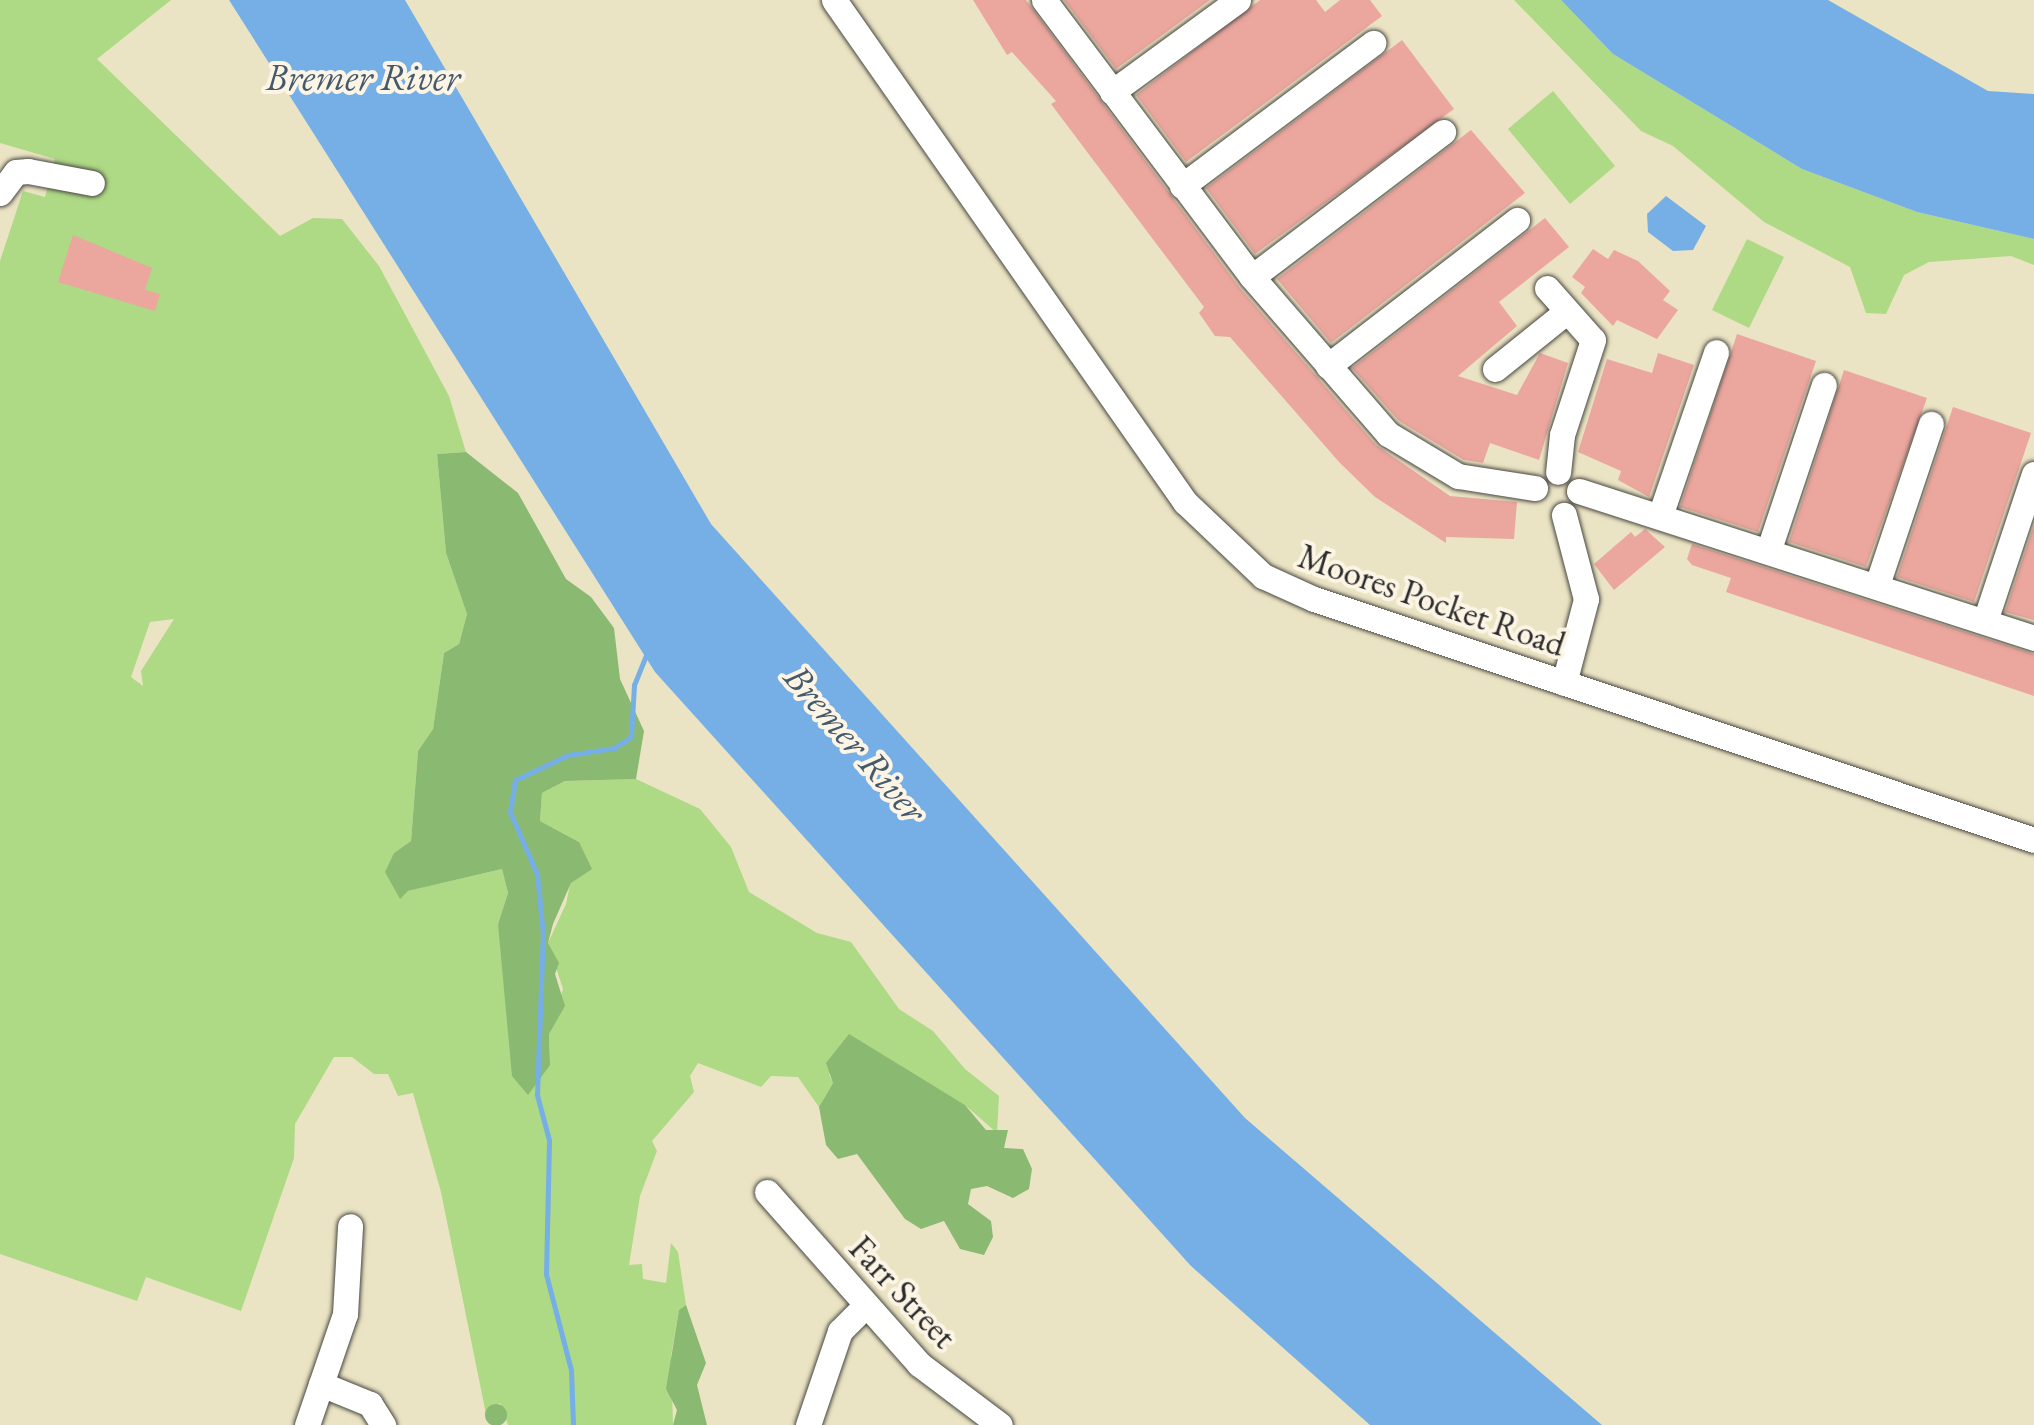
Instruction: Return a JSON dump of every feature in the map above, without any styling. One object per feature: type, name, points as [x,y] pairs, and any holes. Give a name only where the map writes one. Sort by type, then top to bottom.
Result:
[{"type":"street","name":"Moores Pocket Road","points":[[834,0],[1208,531],[1263,576],[1297,593],[2034,840]]},
{"type":"street","points":[[1044,0],[1252,277],[1388,434],[1433,465],[1469,480],[1535,488],[1558,472],[1562,435],[1593,340],[1547,288]]},
{"type":"street","points":[[1112,92],[1238,0]]},
{"type":"street","points":[[1182,186],[1372,44]]},
{"type":"street","points":[[1252,277],[1443,132]]},
{"type":"street","points":[[0,193],[16,172],[64,174],[92,183]]},
{"type":"street","points":[[1328,366],[1517,220]]},
{"type":"street","points":[[1494,369],[1566,312]]},
{"type":"street","points":[[1661,512],[1716,352]]},
{"type":"street","points":[[1769,549],[1824,386]]},
{"type":"street","points":[[1877,585],[1931,424]]},
{"type":"street","points":[[1558,472],[1579,491],[1661,512],[2034,638]]},
{"type":"street","points":[[1985,621],[2034,474]]},
{"type":"street","points":[[1535,488],[1542,510],[1564,515]]},
{"type":"street","points":[[1564,683],[1586,604],[1564,515],[1579,491]]},
{"type":"street","name":"Farr Street","points":[[767,1192],[919,1364],[1000,1425]]},
{"type":"street","points":[[307,1425],[344,1314],[350,1226]]},
{"type":"street","points":[[808,1425],[840,1331],[866,1305]]},
{"type":"street","points":[[321,1384],[370,1404],[382,1425]]},
{"type":"green space","points":[[0,0],[171,0],[97,59],[280,236],[313,218],[342,219],[379,266],[449,396],[466,452],[437,454],[446,553],[467,614],[459,644],[444,653],[433,729],[418,751],[411,841],[394,853],[408,891],[502,869],[508,893],[498,924],[550,1066],[549,1034],[563,989],[548,943],[566,904],[579,842],[540,821],[542,793],[565,781],[636,779],[700,809],[731,847],[749,892],[817,933],[851,942],[899,1009],[933,1031],[965,1069],[999,1096],[997,1133],[965,1105],[864,1045],[829,1074],[833,1083],[819,1107],[798,1077],[771,1076],[761,1087],[698,1063],[690,1076],[694,1092],[652,1141],[657,1151],[640,1196],[629,1265],[642,1264],[643,1279],[666,1283],[671,1243],[678,1252],[686,1305],[679,1310],[671,1356],[673,1425],[508,1425],[500,1403],[486,1414],[441,1192],[413,1093],[398,1096],[388,1074],[374,1074],[352,1057],[334,1057],[295,1124],[294,1158],[241,1311],[146,1277],[137,1301],[0,1254],[0,261],[23,191],[45,197],[55,159],[0,143]],"holes":[[[174,619],[141,671],[143,686],[131,677],[150,622]]]},
{"type":"green space","points":[[1514,0],[1561,0],[1613,54],[1802,169],[1917,212],[2034,239],[2034,265],[2011,256],[1929,262],[1904,275],[1886,314],[1866,313],[1850,267],[1764,222],[1673,146],[1641,131]]},
{"type":"green space","points":[[1553,91],[1615,166],[1570,204],[1508,129]]},
{"type":"green space","points":[[1747,239],[1784,257],[1749,328],[1712,310]]},
{"type":"green space","points":[[466,452],[518,493],[566,579],[591,597],[614,628],[620,679],[644,731],[636,779],[565,781],[542,793],[540,821],[579,842],[592,869],[571,883],[553,924],[548,943],[559,963],[555,974],[565,1006],[549,1034],[550,1065],[528,1095],[512,1076],[498,924],[508,893],[502,869],[408,891],[400,899],[385,872],[394,853],[411,841],[418,751],[433,729],[444,653],[459,644],[467,614],[446,553],[437,454]]},
{"type":"green space","points":[[849,1034],[965,1105],[986,1130],[1008,1130],[1004,1148],[1023,1149],[1032,1169],[1029,1189],[1013,1198],[987,1186],[971,1189],[968,1204],[991,1221],[993,1237],[984,1255],[960,1249],[944,1221],[921,1229],[905,1219],[857,1154],[838,1159],[826,1145],[819,1107],[833,1083],[826,1063]]},
{"type":"green space","points":[[686,1305],[706,1363],[697,1385],[707,1425],[673,1425],[677,1410],[666,1389],[679,1310]]},
{"type":"green space","points":[[496,1404],[504,1407],[504,1423],[496,1426],[488,1423],[485,1415],[488,1407]]},
{"type":"water","name":"Bremer River","points":[[229,0],[405,0],[711,524],[1245,1118],[1602,1425],[1370,1425],[1191,1266],[655,672]]},
{"type":"water","points":[[1561,0],[1828,0],[1988,91],[2034,94],[2034,239],[1917,212],[1802,169],[1613,54]]},
{"type":"water","points":[[1666,196],[1706,226],[1693,250],[1673,251],[1648,232],[1647,214]]},
{"type":"building","points":[[973,0],[1026,0],[1239,287],[1376,445],[1450,496],[1517,502],[1514,539],[1446,537],[1446,543],[1375,497],[1339,462],[1230,337],[1215,336],[1199,313],[1204,307],[1051,104],[1056,101],[1012,52],[1007,55]]},
{"type":"building","points":[[1064,0],[1210,0],[1116,69]]},
{"type":"building","points":[[1260,0],[1316,0],[1325,12],[1340,0],[1370,0],[1382,16],[1186,162],[1136,95]]},
{"type":"building","points":[[1402,40],[1454,109],[1255,254],[1206,188]]},
{"type":"building","points":[[1471,130],[1525,193],[1331,343],[1277,279]]},
{"type":"building","points":[[1545,218],[1569,247],[1499,302],[1517,326],[1458,376],[1517,395],[1540,353],[1568,363],[1539,460],[1490,443],[1483,463],[1464,460],[1399,421],[1352,368]]},
{"type":"building","points":[[73,235],[152,268],[145,290],[160,294],[155,311],[58,282]]},
{"type":"building","points":[[1593,249],[1608,259],[1614,250],[1638,261],[1670,291],[1663,300],[1678,310],[1657,339],[1617,320],[1613,326],[1581,293],[1585,287],[1572,277]]},
{"type":"building","points":[[1737,334],[1816,361],[1758,532],[1680,507]]},
{"type":"building","points":[[1658,353],[1694,365],[1649,497],[1618,480],[1621,471],[1578,452],[1607,359],[1652,373]]},
{"type":"building","points":[[1844,370],[1927,398],[1866,567],[1789,542]]},
{"type":"building","points":[[1953,407],[2031,433],[1974,602],[1897,577]]},
{"type":"building","points":[[2034,525],[2034,620],[2005,612]]},
{"type":"building","points":[[1645,529],[1665,547],[1614,590],[1594,564],[1631,532],[1635,537]]},
{"type":"building","points":[[1692,544],[2034,654],[2034,696],[1726,592],[1731,578],[1692,565],[1687,559]]},
{"type":"waterway","points":[[573,1425],[571,1370],[546,1274],[549,1140],[537,1095],[543,935],[537,874],[510,812],[515,780],[568,755],[614,748],[631,737],[634,685],[647,653]]}]
